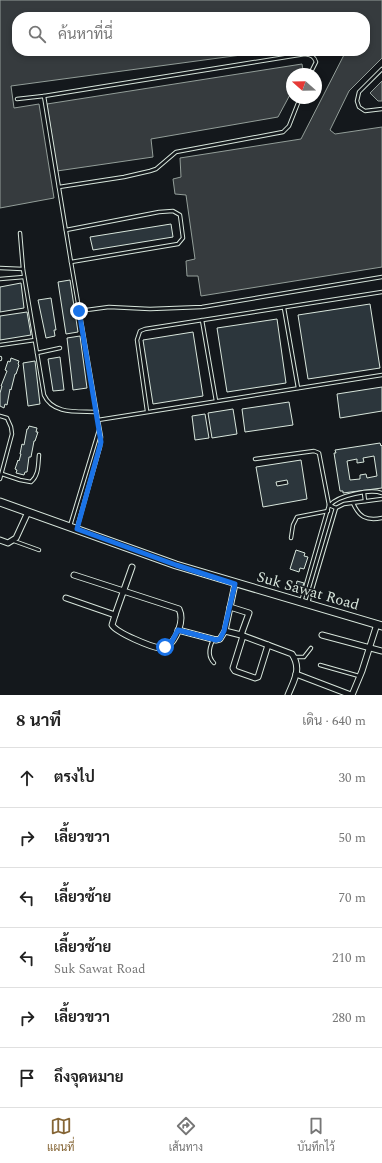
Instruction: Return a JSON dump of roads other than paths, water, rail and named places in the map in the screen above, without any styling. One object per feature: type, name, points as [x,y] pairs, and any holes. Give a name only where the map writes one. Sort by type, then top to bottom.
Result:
[{"type":"main road","name":"Suk Sawat Road","points":[[0,502],[176,565],[235,584],[380,625]]},
{"type":"street","points":[[0,540],[8,542],[14,541],[28,512]]},
{"type":"street","points":[[74,575],[123,591],[179,609],[181,613],[178,630],[170,645],[167,647],[160,648],[133,638],[116,630],[112,625],[123,591],[132,567]]},
{"type":"street","points":[[178,630],[214,639],[220,639],[224,631],[235,584]]},
{"type":"street","points":[[66,598],[115,615]]},
{"type":"street","points":[[231,605],[249,613],[233,668],[235,671],[255,678],[258,677],[268,645]]},
{"type":"street","points":[[296,674],[352,695],[374,636],[380,625]]},
{"type":"street","points":[[224,631],[292,654],[296,660],[297,666],[296,674],[288,695]]},
{"type":"street","points":[[322,635],[370,647],[382,652]]},
{"type":"lane","points":[[17,99],[293,56]]},
{"type":"lane","points":[[312,56],[316,62],[313,68]]},
{"type":"lane","points":[[382,69],[359,92],[357,101],[359,107],[365,110],[382,109]]},
{"type":"lane","points":[[44,96],[101,437],[100,447],[73,528]]},
{"type":"lane","points":[[58,187],[124,177],[150,171],[156,169],[176,152],[283,132],[288,126],[297,104]]},
{"type":"lane","points":[[66,230],[159,212],[173,211],[180,215],[183,238],[178,244],[71,262]]},
{"type":"lane","points":[[20,233],[24,277],[44,395],[47,402],[55,408],[97,412]]},
{"type":"lane","points":[[0,268],[23,269]]},
{"type":"lane","points":[[0,279],[24,277]]},
{"type":"lane","points":[[79,311],[109,307],[150,310],[202,307],[382,277]]},
{"type":"lane","points":[[147,411],[137,340],[140,331],[202,320],[382,293]]},
{"type":"lane","points":[[284,308],[298,388]]},
{"type":"lane","points":[[202,320],[216,401]]},
{"type":"lane","points":[[0,345],[35,340]]},
{"type":"lane","points":[[38,353],[60,348]]},
{"type":"lane","points":[[98,420],[147,411],[382,375]]},
{"type":"lane","points":[[0,416],[7,418],[12,430],[0,479]]},
{"type":"lane","points":[[73,528],[99,429]]},
{"type":"lane","points":[[255,459],[314,451],[319,453],[329,505],[304,603]]},
{"type":"lane","points":[[2,471],[20,480],[32,482],[38,471],[39,455]]},
{"type":"lane","points":[[329,505],[348,494],[377,491],[382,493]]},
{"type":"lane","points":[[364,493],[365,501]]},
{"type":"lane","points":[[304,603],[323,554],[336,508],[344,504],[382,499]]},
{"type":"lane","points":[[353,503],[357,512],[362,516],[373,520],[382,518]]},
{"type":"lane","points":[[329,505],[336,508]]},
{"type":"lane","points":[[291,538],[293,524],[297,517],[328,511]]},
{"type":"lane","points":[[14,541],[39,550]]},
{"type":"lane","points":[[316,552],[323,554]]},
{"type":"lane","points":[[214,639],[209,654],[210,659],[214,663]]},
{"type":"lane","points":[[294,657],[304,657],[311,648]]},
{"type":"lane","points":[[320,664],[360,676]]}]
